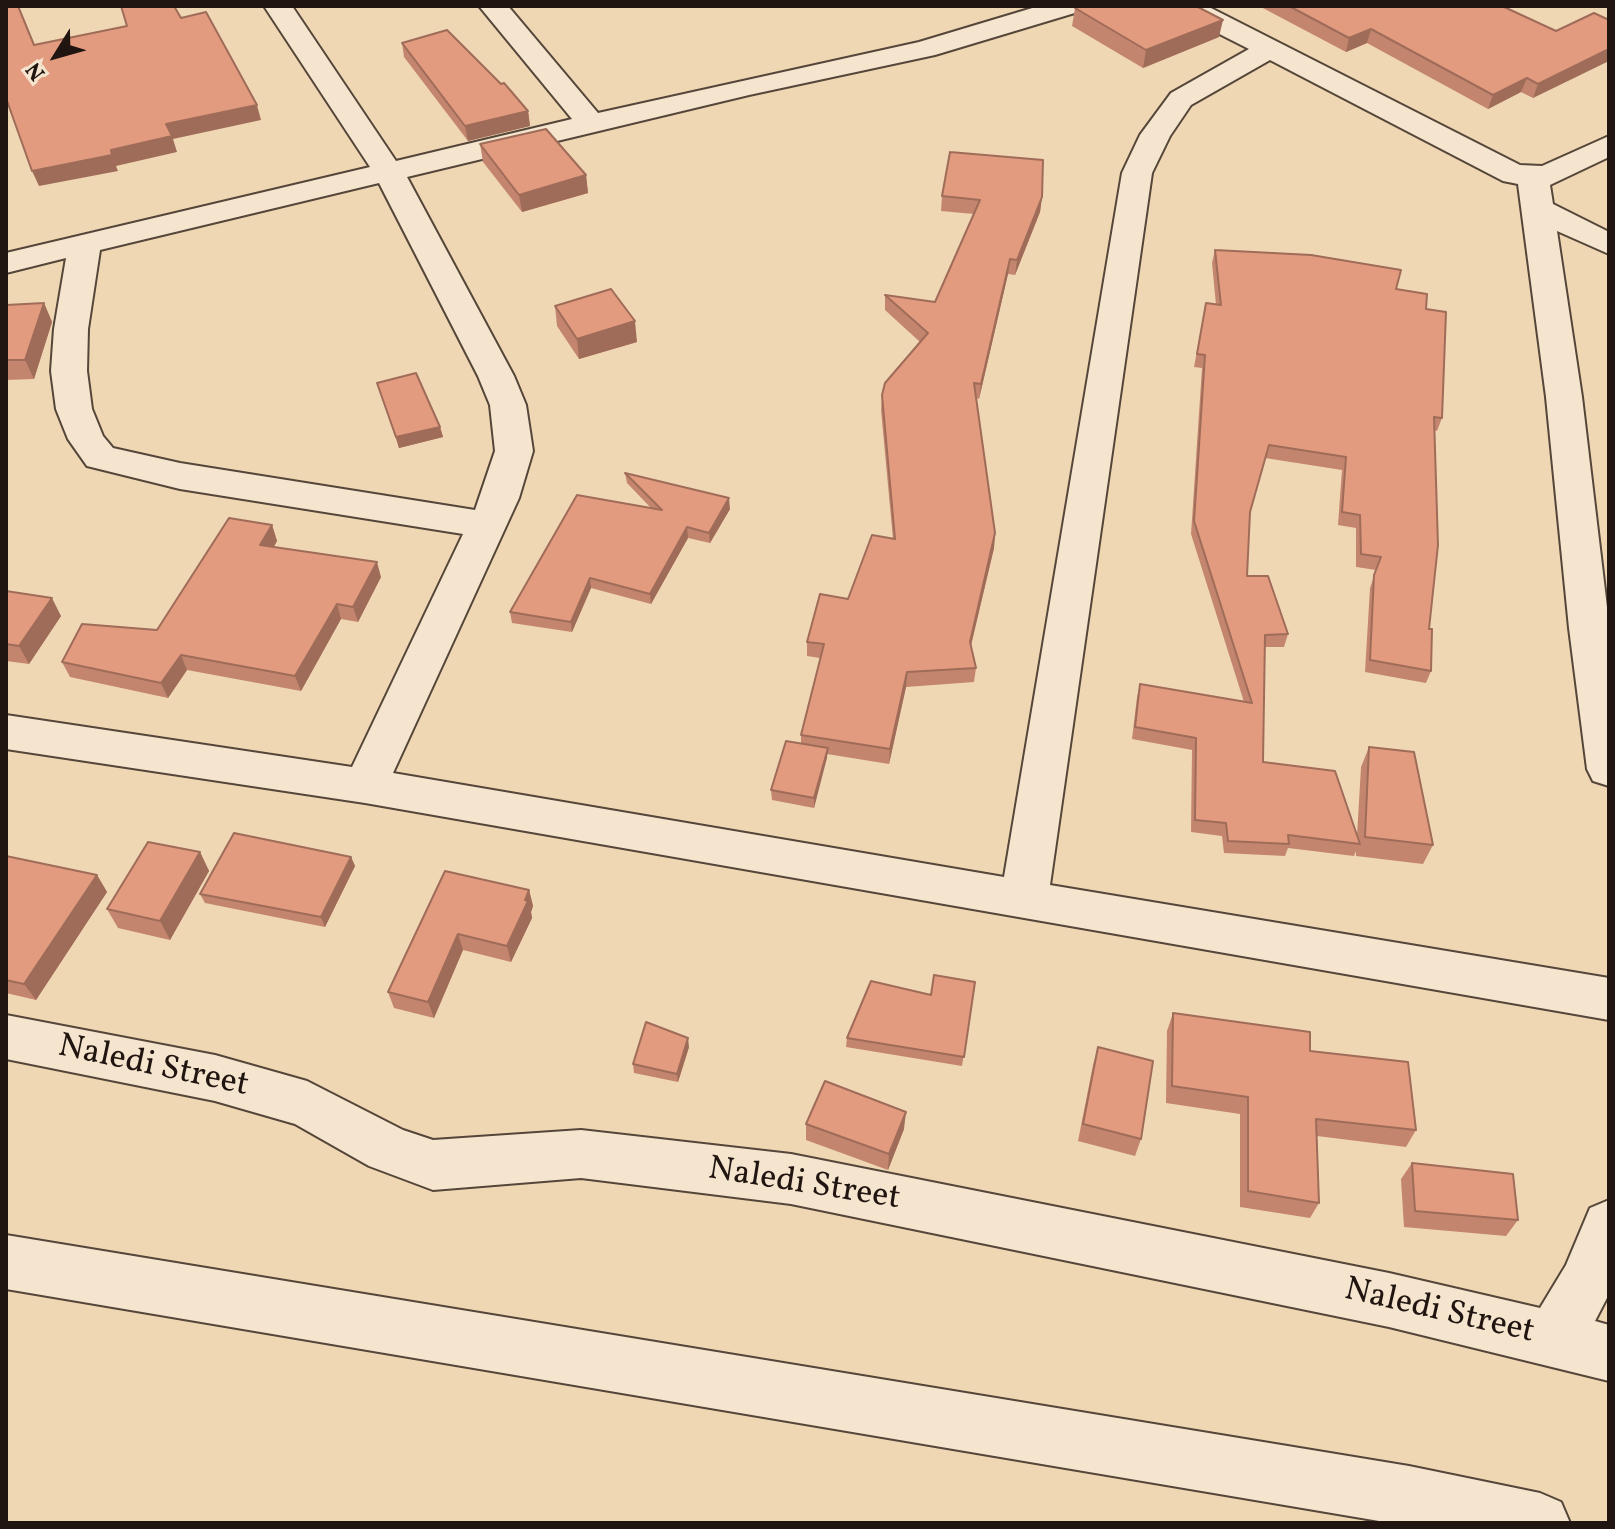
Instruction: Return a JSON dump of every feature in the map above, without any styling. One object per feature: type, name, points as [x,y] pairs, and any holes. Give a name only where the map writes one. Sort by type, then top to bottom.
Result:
[{"type":"street","points":[[278,6],[389,173],[496,376],[508,405],[514,451],[500,498],[365,786]]},
{"type":"street","points":[[493,6],[592,125]]},
{"type":"street","points":[[6,263],[830,68],[925,49],[1068,6]]},
{"type":"street","points":[[1186,6],[1514,174],[1536,194],[1609,244]]},
{"type":"street","points":[[1024,899],[1137,173],[1155,135],[1181,99],[1268,50]]},
{"type":"street","points":[[1536,194],[1557,173],[1609,145]]},
{"type":"street","points":[[1536,194],[1599,629],[1609,769]]},
{"type":"street","points":[[85,245],[71,329],[69,371],[74,409],[86,439],[100,457],[180,476],[487,525]]},
{"type":"street","points":[[6,732],[365,786],[1609,999]]},
{"type":"street","name":"Naledi Street","points":[[6,1037],[215,1078],[307,1104],[388,1149],[433,1165],[581,1154],[791,1179],[1374,1296],[1609,1353]]},
{"type":"street","points":[[1553,1339],[1586,1283],[1609,1226]]},
{"type":"street","points":[[6,1262],[1409,1496],[1540,1523]]},
{"type":"building","points":[[6,6],[18,6],[34,45],[127,26],[121,6],[174,6],[181,18],[206,12],[257,105],[166,124],[172,136],[111,150],[112,155],[32,171],[6,98]]},
{"type":"building","points":[[1196,6],[1223,20],[1146,50],[1075,8]]},
{"type":"building","points":[[1289,6],[1502,6],[1556,31],[1594,13],[1609,20],[1609,49],[1538,84],[1527,78],[1493,95],[1371,29],[1349,38]]},
{"type":"building","points":[[447,30],[501,84],[504,83],[528,111],[465,126],[402,43]]},
{"type":"building","points":[[546,129],[586,175],[519,195],[480,144]]},
{"type":"building","points":[[950,152],[1043,160],[1042,197],[1017,260],[1010,259],[981,384],[974,383],[995,533],[970,642],[976,668],[907,672],[890,749],[801,735],[824,644],[807,642],[820,594],[848,599],[872,535],[895,539],[882,395],[885,383],[928,333],[885,295],[935,302],[980,200],[942,196]]},
{"type":"building","points":[[1215,250],[1311,255],[1401,270],[1396,289],[1427,294],[1426,309],[1446,312],[1442,418],[1434,417],[1438,545],[1429,629],[1432,629],[1431,671],[1370,660],[1374,575],[1381,557],[1361,554],[1360,515],[1342,512],[1346,457],[1269,445],[1250,512],[1247,576],[1268,576],[1288,634],[1265,635],[1263,762],[1335,771],[1360,844],[1288,835],[1289,844],[1228,841],[1226,823],[1195,820],[1196,738],[1135,727],[1140,684],[1252,703],[1194,521],[1205,355],[1197,354],[1206,303],[1221,305]]},
{"type":"building","points":[[611,289],[635,321],[577,339],[555,306]]},
{"type":"building","points":[[44,303],[25,360],[6,360],[6,305]]},
{"type":"building","points":[[416,373],[440,427],[396,437],[377,383]]},
{"type":"building","points":[[625,473],[729,498],[709,533],[687,527],[650,594],[590,578],[571,622],[510,612],[577,495],[662,510]]},
{"type":"building","points":[[229,518],[272,525],[260,545],[377,562],[353,607],[337,604],[295,676],[181,655],[161,683],[62,662],[82,624],[157,630]]},
{"type":"building","points":[[6,591],[52,598],[19,646],[6,644]]},
{"type":"building","points":[[786,741],[828,748],[814,798],[771,790]]},
{"type":"building","points":[[1369,747],[1414,752],[1433,845],[1365,837]]},
{"type":"building","points":[[234,833],[351,857],[321,917],[200,894]]},
{"type":"building","points":[[148,842],[200,852],[160,921],[107,909]]},
{"type":"building","points":[[6,856],[97,875],[24,984],[6,980]]},
{"type":"building","points":[[445,871],[529,890],[525,900],[528,901],[507,946],[458,934],[428,1002],[388,992]]},
{"type":"building","points":[[934,975],[975,982],[964,1057],[847,1038],[871,981],[931,995]]},
{"type":"building","points":[[1173,1013],[1310,1032],[1310,1051],[1408,1062],[1416,1130],[1316,1119],[1319,1203],[1248,1191],[1248,1097],[1172,1086]]},
{"type":"building","points":[[646,1022],[688,1038],[677,1074],[633,1064]]},
{"type":"building","points":[[1098,1047],[1153,1061],[1141,1139],[1083,1124]]},
{"type":"building","points":[[825,1081],[906,1112],[889,1154],[806,1124]]},
{"type":"building","points":[[1412,1163],[1513,1174],[1518,1220],[1415,1211]]}]
